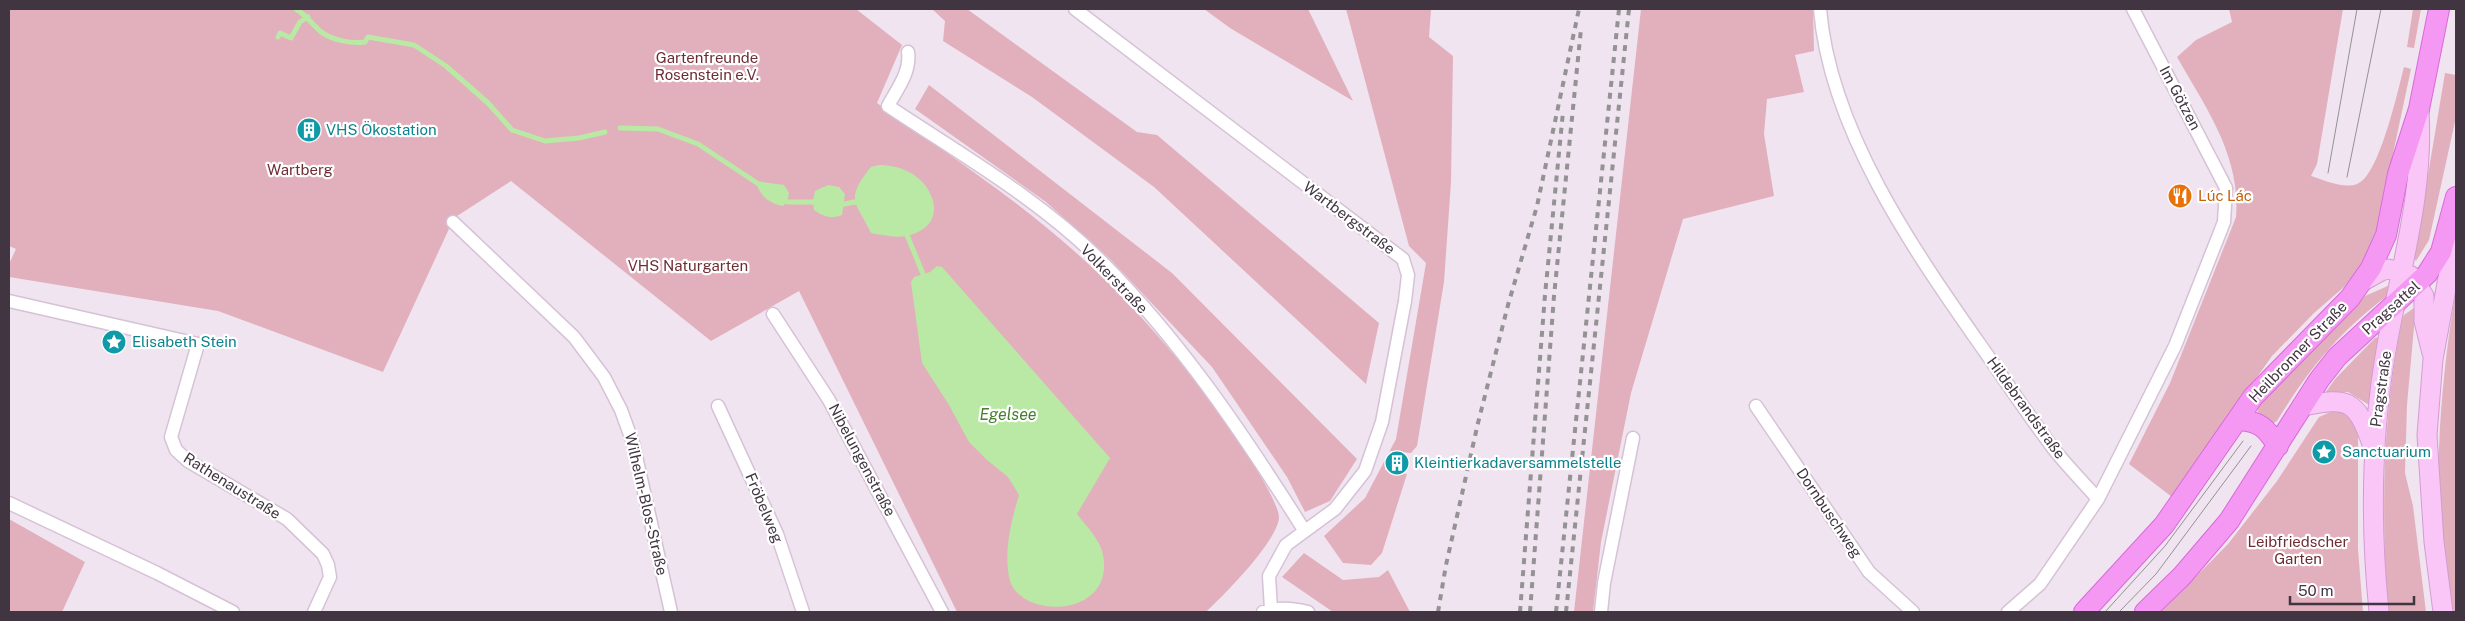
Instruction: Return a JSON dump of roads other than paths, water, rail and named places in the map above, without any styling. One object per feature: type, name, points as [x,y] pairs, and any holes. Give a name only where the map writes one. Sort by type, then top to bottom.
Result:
[{"type":"main road","points":[[2411,278],[2419,176],[2419,109],[2439,9]]},
{"type":"main road","name":"Heilbronner Straße","points":[[2084,612],[2164,525],[2253,397],[2272,375],[2334,315],[2363,281],[2386,235],[2398,174],[2419,109]]},
{"type":"main road","points":[[2443,612],[2434,542],[2427,444],[2433,359],[2455,240],[2455,203]]},
{"type":"main road","name":"Pragsattel","points":[[2303,406],[2337,357],[2396,304],[2411,278],[2441,252],[2455,203]]},
{"type":"main road","points":[[2363,281],[2388,269],[2411,278],[2424,296],[2424,321],[2433,359]]},
{"type":"main road","name":"Pragstraße","points":[[2379,612],[2372,523],[2374,448],[2379,396],[2396,304]]},
{"type":"main road","points":[[2145,612],[2182,576],[2229,521],[2303,406],[2338,400],[2349,404],[2365,424],[2374,448]]},
{"type":"main road","points":[[2238,420],[2254,421],[2268,432],[2278,446]]},
{"type":"street","name":"Wartbergstraße","points":[[1075,9],[1403,259],[1408,275],[1405,301],[1382,422],[1365,471],[1335,509],[1286,545],[1269,576],[1267,611]]},
{"type":"street","name":"Hildebrandstraße","points":[[1820,9],[1826,49],[1846,118],[1874,180],[1946,297],[2054,449],[2098,499]]},
{"type":"street","name":"Im Götzen","points":[[2098,499],[2178,337],[2224,222],[2226,188],[2133,9]]},
{"type":"street","name":"Volkerstraße","points":[[908,52],[909,62],[907,71],[888,106],[1035,204],[1101,261],[1187,358],[1245,438],[1304,530]]},
{"type":"street","name":"Wilhelm-Blos-Straße","points":[[452,222],[574,337],[604,377],[621,410],[633,443],[671,612]]},
{"type":"street","name":"Rathenaustraße","points":[[9,301],[198,344],[171,438],[176,450],[188,461],[287,519],[323,554],[328,565],[330,577],[314,612]]},
{"type":"street","name":"Nibelungenstraße","points":[[773,314],[834,407],[942,612]]},
{"type":"street","name":"Fröbelweg","points":[[718,406],[777,534],[803,612]]},
{"type":"street","name":"Dornbuschweg","points":[[1756,406],[1869,572],[1913,612]]},
{"type":"street","points":[[1601,612],[1604,583],[1633,438]]},
{"type":"street","points":[[2008,612],[2040,584],[2098,499]]},
{"type":"street","points":[[9,503],[157,573],[233,612]]},
{"type":"street","points":[[1267,611],[1294,609],[1308,612]]},
{"type":"water","points":[[879,165],[905,170],[919,179],[926,187],[934,205],[933,215],[929,223],[922,230],[900,237],[871,233],[857,207],[855,194],[871,167]]},
{"type":"water","points":[[755,181],[784,185],[789,193],[787,202],[783,206],[769,200],[759,190]]},
{"type":"water","points":[[828,185],[839,187],[845,194],[842,215],[828,217],[814,210],[815,191]]},
{"type":"water","name":"Egelsee","points":[[937,266],[942,267],[1110,458],[1077,514],[1096,538],[1103,555],[1103,575],[1096,590],[1083,601],[1066,606],[1049,606],[1032,602],[1019,594],[1010,581],[1007,560],[1008,549],[1019,495],[1008,477],[969,442],[949,405],[922,363],[911,282],[914,277],[930,272]]},
{"type":"waterway","points":[[296,9],[306,16],[320,31],[335,39],[348,42],[365,42],[368,37],[414,45],[446,66],[488,103],[512,130],[545,141],[579,138],[605,132]]},
{"type":"waterway","points":[[278,37],[280,33],[291,38],[300,22],[308,17]]},
{"type":"waterway","points":[[620,128],[658,129],[698,144],[760,185]]},
{"type":"waterway","points":[[781,198],[787,202],[819,202]]},
{"type":"waterway","points":[[840,205],[854,202],[861,203]]},
{"type":"waterway","points":[[905,230],[923,274]]},
{"type":"tram line","points":[[2328,173],[2357,9]]},
{"type":"tram line","points":[[2347,177],[2381,9]]},
{"type":"tram line","points":[[2105,612],[2165,546],[2243,441]]},
{"type":"tram line","points":[[2119,612],[2156,574],[2251,446]]},
{"type":"railway","points":[[1438,612],[1446,565],[1478,423],[1508,305],[1537,206],[1579,9]]},
{"type":"railway","points":[[1556,612],[1619,9]]},
{"type":"railway","points":[[1566,612],[1629,9]]},
{"type":"railway","points":[[1530,612],[1554,296],[1581,29]]},
{"type":"railway","points":[[1520,612],[1545,295],[1563,112]]},
{"type":"place","name":"VHS Ökostation","points":[[309,130]]},
{"type":"place","name":"Lúc Lác","points":[[2180,196]]},
{"type":"place","name":"Elisabeth Stein","points":[[114,342]]},
{"type":"place","name":"Sanctuarium","points":[[2324,452]]},
{"type":"place","name":"Kleintierkadaversammelstelle","points":[[1397,463]]},
{"type":"park label","name":"Gartenfreunde Rosenstein e.V.","points":[[707,66]]},
{"type":"park label","name":"Wartberg","points":[[300,170]]},
{"type":"park label","name":"VHS Naturgarten","points":[[688,266]]},
{"type":"park label","name":"Leibfriedscher Garten","points":[[2298,550]]}]
